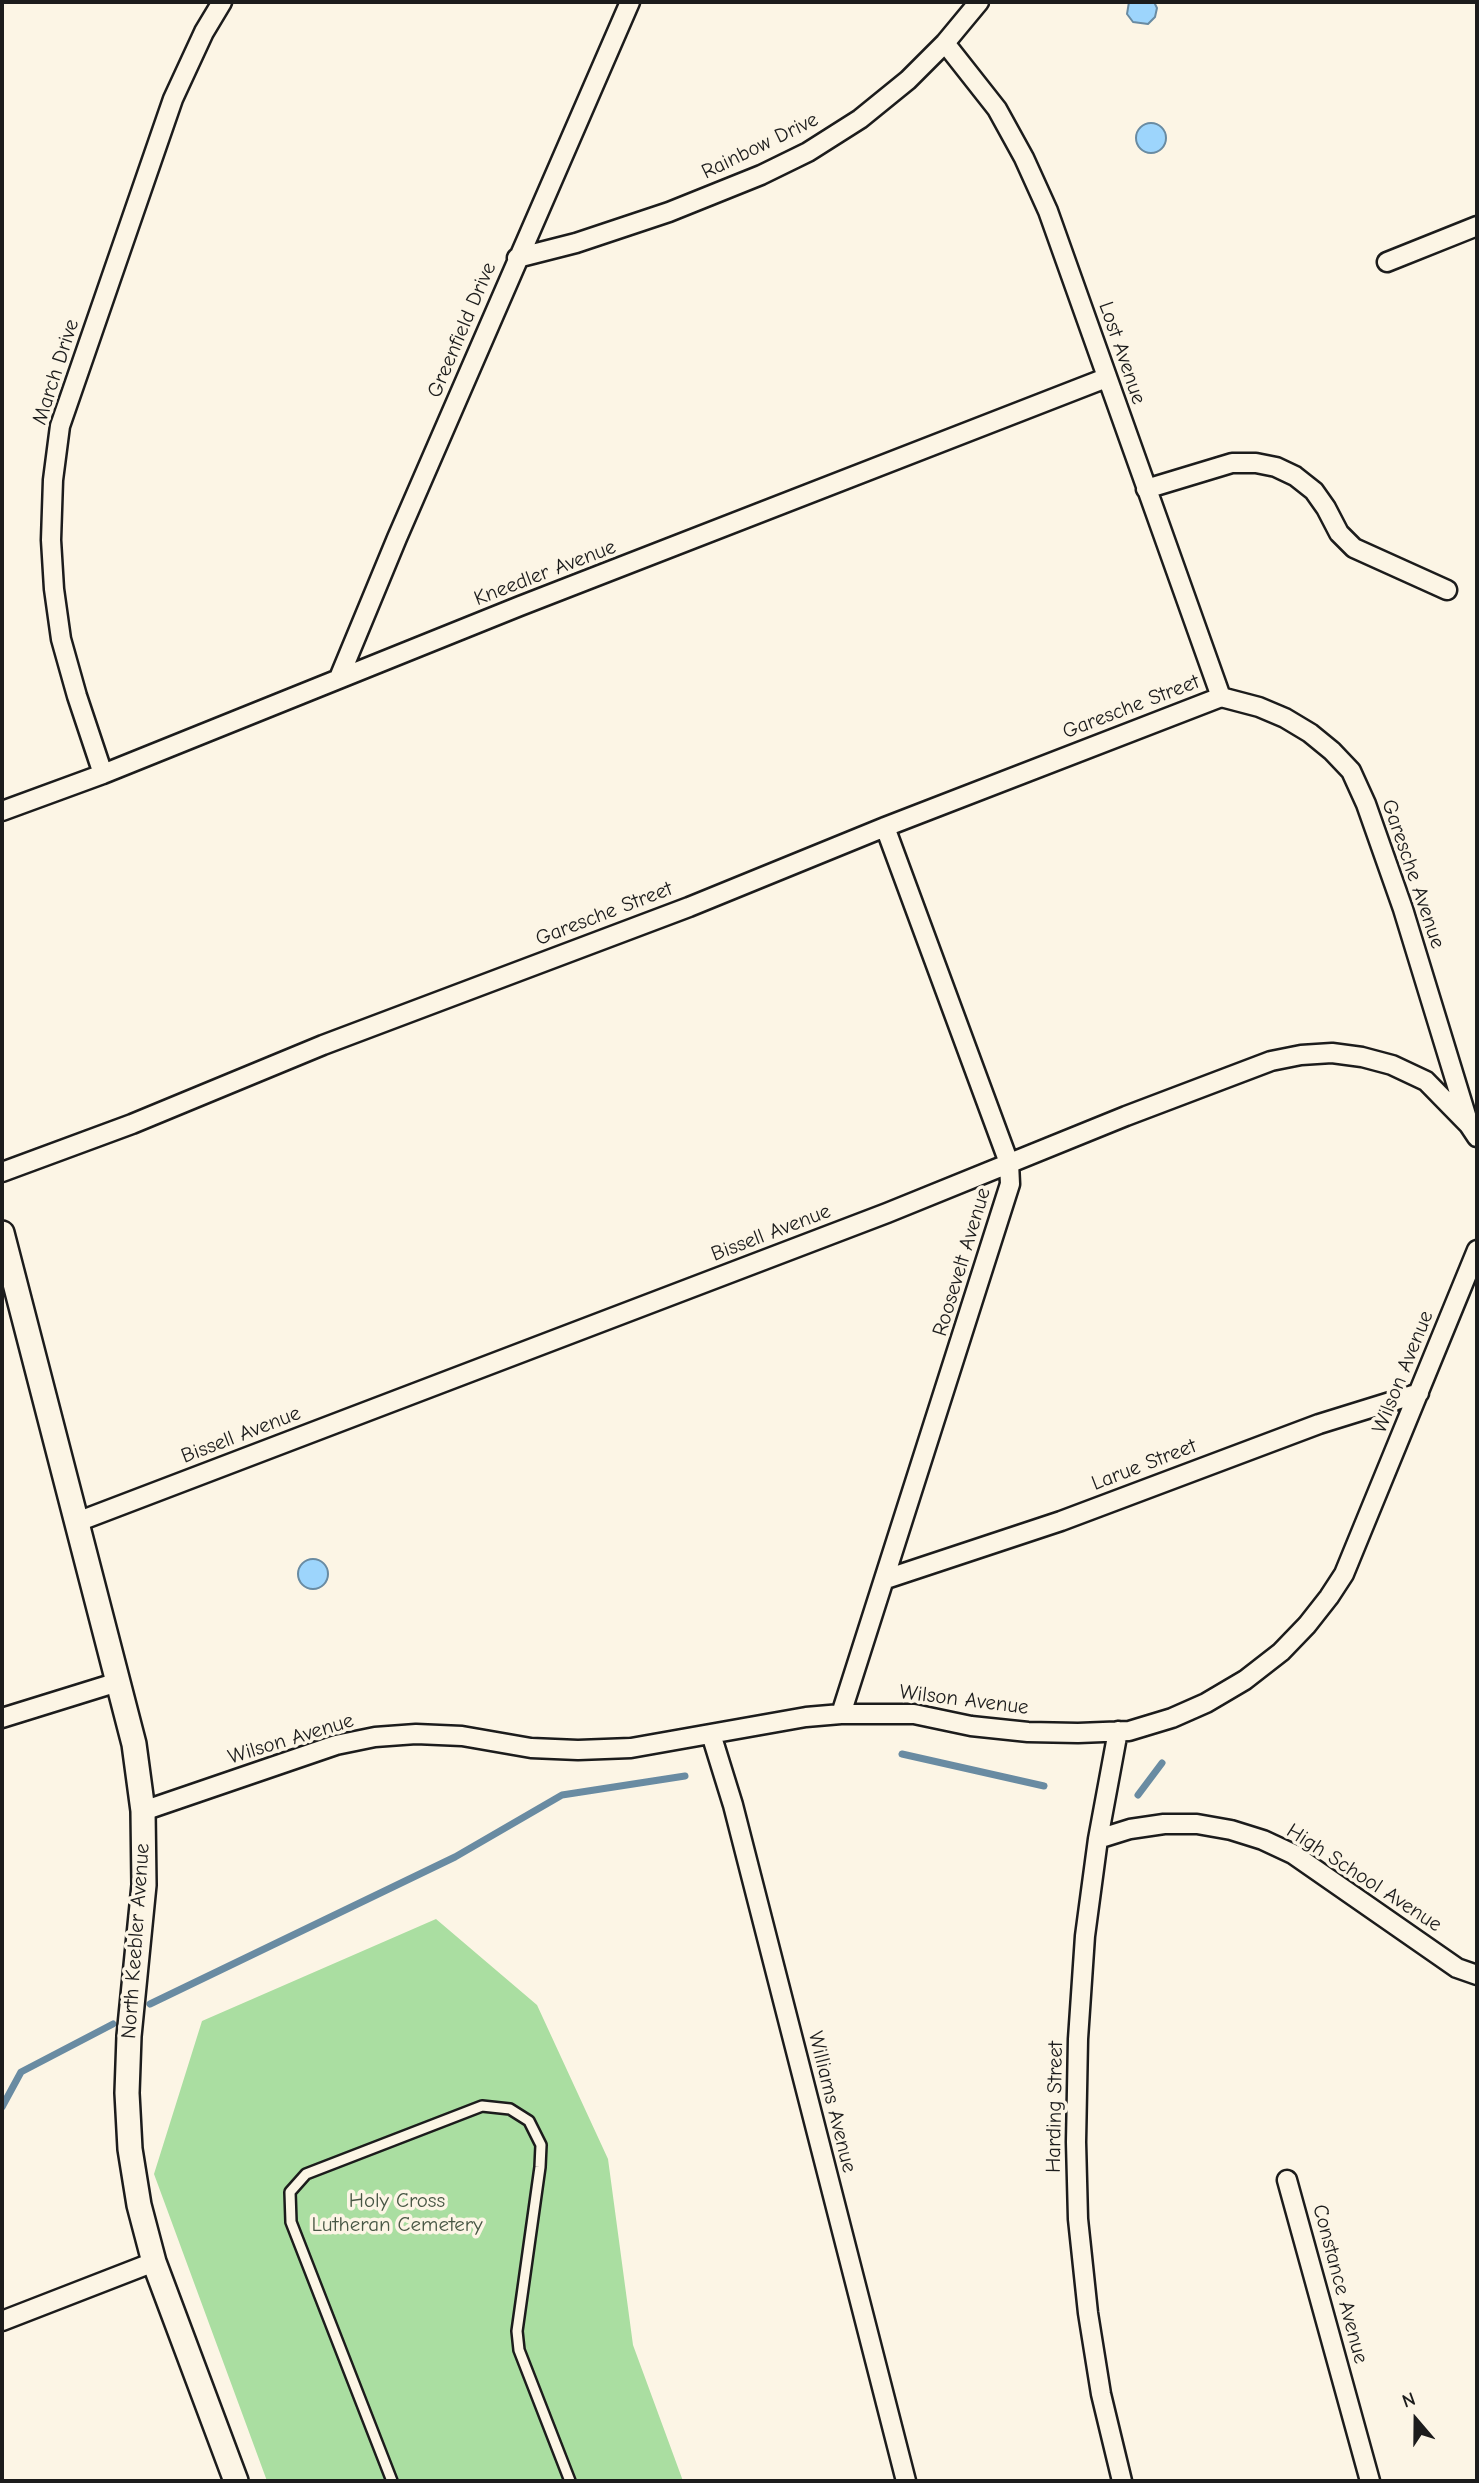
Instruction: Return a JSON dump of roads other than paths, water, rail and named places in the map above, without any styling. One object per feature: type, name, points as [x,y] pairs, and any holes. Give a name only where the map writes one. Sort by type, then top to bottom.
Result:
[{"type":"street","name":"March Drive","points":[[103,774],[76,696],[61,639],[54,589],[51,540],[53,480],[60,426],[173,99],[204,32],[222,2]]},
{"type":"street","name":"Greenfield Drive","points":[[339,678],[517,258],[630,2]]},
{"type":"street","name":"Rainbow Drive","points":[[517,258],[576,243],[669,212],[761,176],[808,152],[860,119],[908,80],[945,43],[979,2]]},
{"type":"street","name":"Lost Avenue","points":[[945,43],[997,108],[1048,211],[1221,697]]},
{"type":"street","points":[[1387,262],[1477,226]]},
{"type":"street","name":"Kneedler Avenue","points":[[2,811],[103,774],[339,678],[1106,379]]},
{"type":"street","points":[[1146,489],[1232,463],[1256,463],[1276,467],[1295,476],[1314,491],[1339,533],[1354,548],[1447,590]]},
{"type":"street","name":"Garesche Street","points":[[2,1172],[132,1124],[323,1045],[689,906],[1221,697]]},
{"type":"street","name":"Garesche Avenue","points":[[1221,697],[1259,707],[1285,718],[1310,733],[1351,771],[1366,804],[1403,909],[1473,1131]]},
{"type":"street","name":"Roosevelt Avenue","points":[[841,1714],[1010,1184],[1009,1163],[885,827]]},
{"type":"street","name":"Bissell Avenue","points":[[78,1522],[874,1218],[1271,1061],[1332,1053],[1363,1057],[1392,1065],[1426,1081],[1473,1131]]},
{"type":"street","name":"North Keebler Avenue","points":[[2,1234],[134,1744],[143,1811],[145,1885],[129,2036],[127,2093],[130,2149],[137,2193],[153,2262],[236,2481]]},
{"type":"street","name":"Wilson Avenue","points":[[143,1811],[336,1745],[375,1737],[416,1734],[462,1737],[531,1748],[578,1751],[631,1748],[806,1717],[841,1714],[914,1714],[971,1726],[1078,1734],[1129,1731],[1172,1718],[1206,1703],[1245,1680],[1281,1651],[1307,1625],[1344,1574],[1477,1250]]},
{"type":"street","name":"Larue Street","points":[[886,1579],[1061,1521],[1319,1424],[1419,1393]]},
{"type":"street","points":[[2,1718],[118,1682]]},
{"type":"street","name":"Harding Street","points":[[1118,1731],[1098,1839],[1086,1936],[1078,2039],[1076,2142],[1078,2206],[1087,2313],[1101,2394],[1122,2481]]},
{"type":"street","name":"Williams Avenue","points":[[711,1734],[733,1805],[906,2481]]},
{"type":"street","name":"High School Avenue","points":[[1098,1839],[1130,1829],[1186,1824],[1231,1830],[1262,1840],[1293,1854],[1476,1979]]},
{"type":"street","name":"Constance Avenue","points":[[1287,2180],[1370,2481]]},
{"type":"street","points":[[2,2321],[153,2262]]},
{"type":"lane","points":[[392,2481],[291,2222],[290,2192],[306,2174],[482,2106],[510,2109],[529,2121],[541,2146],[517,2331],[519,2350],[570,2481]]},
{"type":"water","points":[[1129,2],[1154,2],[1157,8],[1155,17],[1148,24],[1133,22],[1127,14]]},
{"type":"water","points":[[1151,123],[1162,127],[1166,138],[1162,149],[1151,153],[1140,149],[1136,138],[1140,127]]},
{"type":"water","points":[[313,1559],[324,1563],[328,1574],[324,1585],[313,1589],[302,1585],[298,1574],[302,1563]]},
{"type":"waterway","points":[[902,1754],[1044,1786]]},
{"type":"waterway","points":[[1138,1795],[1162,1763]]},
{"type":"waterway","points":[[150,2004],[455,1857],[562,1795],[685,1776]]},
{"type":"waterway","points":[[2,2107],[21,2072],[113,2024]]},
{"type":"park label","name":"Holy Cross Lutheran Cemetery","points":[[397,2213]]}]
